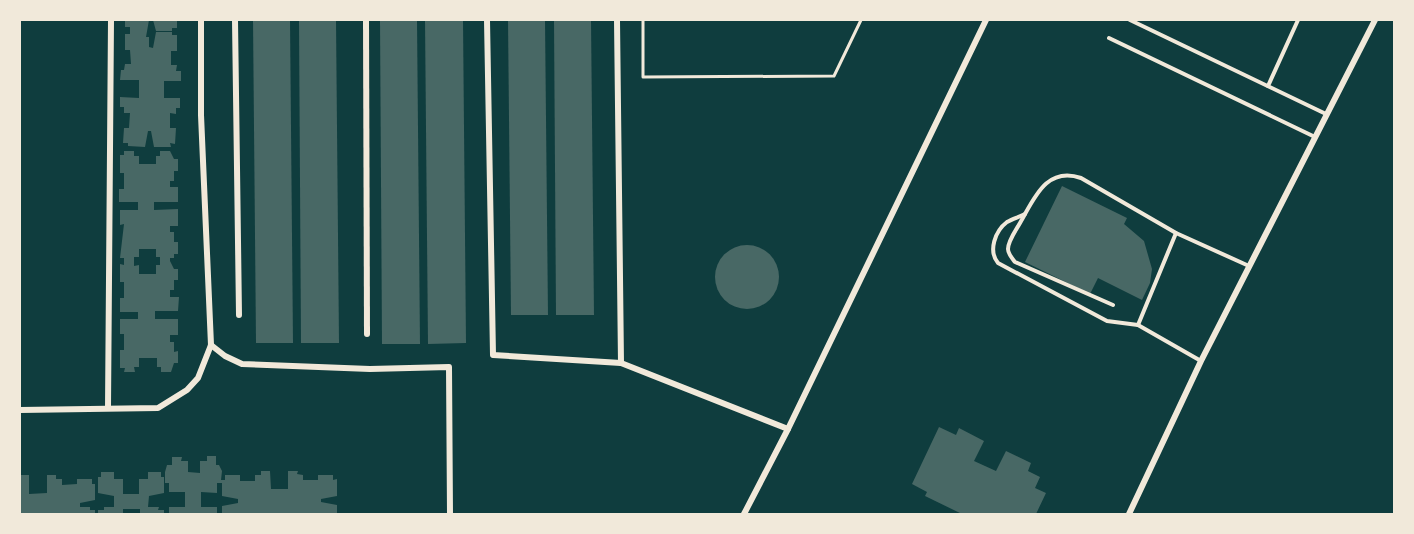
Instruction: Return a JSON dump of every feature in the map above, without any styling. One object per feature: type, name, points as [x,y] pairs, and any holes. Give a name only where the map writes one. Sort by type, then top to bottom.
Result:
[{"type":"street","points":[[108,408],[111,20]]},
{"type":"street","points":[[20,410],[158,408],[188,390],[198,378],[211,345],[201,115],[201,20]]},
{"type":"street","points":[[235,20],[239,315]]},
{"type":"street","points":[[366,20],[367,334]]},
{"type":"street","points":[[487,20],[493,355],[621,363],[788,429]]},
{"type":"street","points":[[617,20],[621,363]]},
{"type":"street","points":[[744,514],[788,429],[986,20]]},
{"type":"street","points":[[1129,514],[1201,361],[1374,20]]},
{"type":"street","points":[[211,345],[225,356],[242,364],[370,369],[449,367],[450,514]]},
{"type":"lane","points":[[1130,20],[1326,114]]},
{"type":"lane","points":[[1268,86],[1298,20]]},
{"type":"lane","points":[[1109,38],[1315,137]]},
{"type":"lane","points":[[1113,305],[1015,261],[1008,249],[1036,192],[1060,175],[1071,174],[1176,233],[1249,266]]},
{"type":"lane","points":[[1026,214],[1006,223],[991,247],[992,256],[998,263],[1107,321],[1138,325],[1201,361]]},
{"type":"lane","points":[[1138,325],[1176,233]]},
{"type":"path","points":[[642,20],[643,77],[834,76],[861,20]]},
{"type":"building","points":[[125,20],[149,20],[146,37],[149,37],[149,47],[153,48],[156,32],[172,32],[172,35],[177,35],[177,51],[171,51],[171,65],[177,65],[176,71],[181,71],[181,81],[164,81],[164,98],[180,98],[180,108],[176,108],[176,114],[170,113],[170,128],[176,128],[175,144],[170,143],[171,147],[154,147],[151,131],[148,131],[145,147],[128,146],[128,143],[123,143],[124,128],[129,128],[130,113],[124,113],[124,107],[120,107],[120,97],[139,98],[139,80],[120,80],[121,70],[124,70],[125,64],[131,64],[130,50],[125,50],[125,34],[130,34],[130,27],[125,27]]},
{"type":"building","points":[[153,20],[177,20],[177,28],[172,28],[172,31],[156,31]]},
{"type":"building","points":[[253,20],[290,20],[293,343],[256,343]]},
{"type":"building","points":[[299,20],[336,20],[339,343],[301,343]]},
{"type":"building","points":[[380,20],[417,20],[420,344],[382,344]]},
{"type":"building","points":[[425,20],[463,20],[466,343],[428,344]]},
{"type":"building","points":[[508,20],[545,20],[548,315],[511,315]]},
{"type":"building","points":[[554,20],[591,20],[594,315],[556,315]]},
{"type":"building","points":[[124,151],[134,151],[134,156],[139,156],[139,164],[156,164],[156,156],[160,156],[160,151],[170,151],[174,159],[178,159],[178,171],[174,171],[174,181],[170,181],[170,187],[178,187],[178,202],[154,202],[154,210],[178,209],[178,226],[170,226],[170,232],[174,232],[174,242],[178,242],[178,254],[174,254],[174,258],[170,258],[170,261],[174,269],[178,269],[178,280],[174,280],[174,290],[170,290],[170,297],[179,297],[178,311],[155,311],[155,319],[178,319],[178,335],[170,335],[170,342],[174,342],[174,352],[178,351],[178,363],[174,363],[171,372],[161,372],[161,367],[157,367],[157,358],[139,358],[139,367],[134,367],[135,372],[124,372],[125,368],[120,368],[120,350],[124,350],[124,334],[120,334],[120,319],[138,319],[138,312],[120,312],[120,298],[124,298],[124,282],[120,282],[120,264],[124,265],[124,258],[120,258],[124,224],[120,225],[120,210],[138,210],[138,202],[119,202],[119,189],[124,189],[124,173],[120,173],[120,155],[124,155]],"holes":[[[139,249],[156,249],[156,257],[160,257],[160,265],[156,265],[156,274],[139,274],[139,265],[134,266],[134,257],[139,257]]]},
{"type":"building","points":[[1062,186],[1127,218],[1124,224],[1144,241],[1152,269],[1150,283],[1142,300],[1098,278],[1090,294],[1025,262]]},
{"type":"building","points":[[741,245],[753,245],[770,254],[777,265],[779,277],[777,289],[770,300],[753,309],[741,309],[729,304],[720,295],[715,283],[715,271],[720,259],[729,250]]},
{"type":"building","points":[[939,427],[956,435],[959,428],[984,441],[974,461],[996,471],[1006,451],[1031,463],[1028,471],[1040,477],[1035,488],[1046,493],[1036,514],[962,514],[925,496],[927,492],[912,484]]},
{"type":"building","points":[[207,456],[216,456],[216,465],[219,465],[222,471],[221,480],[225,480],[225,475],[240,475],[240,481],[255,481],[255,475],[261,475],[261,471],[270,471],[271,489],[288,489],[288,471],[298,471],[297,474],[303,475],[303,480],[318,480],[318,475],[333,475],[333,480],[337,479],[337,496],[321,499],[321,502],[337,505],[337,514],[222,514],[222,506],[238,503],[238,499],[222,496],[222,483],[217,483],[217,493],[201,492],[201,507],[217,507],[217,514],[169,514],[169,507],[185,507],[185,492],[169,492],[169,483],[165,483],[165,472],[167,465],[172,465],[172,457],[182,457],[181,461],[188,461],[188,472],[200,473],[200,461],[207,461]]},
{"type":"building","points":[[101,472],[114,472],[114,479],[123,479],[123,494],[139,494],[139,479],[148,479],[148,472],[161,472],[161,477],[164,477],[164,493],[149,496],[148,507],[159,507],[158,510],[164,510],[164,514],[140,514],[140,509],[123,509],[123,514],[98,514],[98,510],[104,510],[104,507],[114,507],[114,496],[98,493],[98,477],[101,477]]},
{"type":"building","points":[[20,475],[29,475],[29,494],[47,493],[47,475],[56,475],[56,479],[62,479],[62,485],[77,484],[77,479],[92,479],[92,484],[95,484],[95,500],[80,503],[80,507],[90,507],[90,510],[95,510],[95,514],[20,514]]}]
